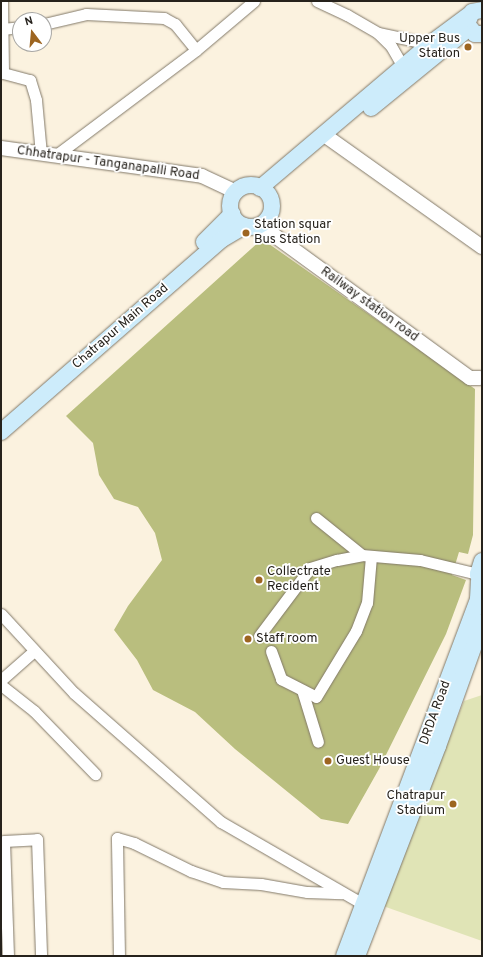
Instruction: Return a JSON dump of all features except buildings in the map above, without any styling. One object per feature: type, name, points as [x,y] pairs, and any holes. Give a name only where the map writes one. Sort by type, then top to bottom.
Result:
[{"type":"main road","points":[[327,137],[430,44],[477,17]]},
{"type":"main road","points":[[264,191],[327,137],[477,17]]},
{"type":"main road","points":[[250,186],[264,191],[272,207],[264,222],[244,226],[232,214],[231,204],[237,192],[250,186]]},
{"type":"main road","name":"Chatrapur Main Road","points":[[1,420],[216,232],[232,214]]},
{"type":"main road","name":"Chatrapur Main Road","points":[[1,432],[221,240],[244,226]]},
{"type":"main road","name":"DRDA Road","points":[[357,956],[369,908],[478,599],[480,575]]},
{"type":"main road","name":"DRDA Road","points":[[344,956],[369,908],[438,746],[482,623]]},
{"type":"street","points":[[2,1],[3,73],[30,80],[36,100],[41,154]]},
{"type":"street","points":[[55,156],[196,50],[254,1]]},
{"type":"street","points":[[317,1],[347,14],[378,33],[391,46],[403,67]]},
{"type":"street","points":[[52,22],[86,14],[164,18],[175,24],[196,50]]},
{"type":"street","points":[[2,29],[12,28]]},
{"type":"street","points":[[378,33],[430,44]]},
{"type":"street","points":[[327,137],[482,247]]},
{"type":"street","name":"Chhatrapur - Tanganapalli Road","points":[[1,148],[202,176],[237,192]]},
{"type":"street","name":"Railway station road","points":[[264,222],[474,370],[481,379]]},
{"type":"street","points":[[316,518],[367,555]]},
{"type":"street","points":[[271,651],[281,679],[316,697],[356,631],[367,603],[367,555]]},
{"type":"street","points":[[259,636],[310,568],[367,555],[420,560],[480,575]]},
{"type":"street","points":[[1,614],[74,693],[221,822],[369,908]]},
{"type":"street","points":[[1,680],[34,650]]},
{"type":"street","points":[[1,685],[34,711],[94,774]]},
{"type":"street","points":[[302,690],[318,742]]},
{"type":"street","points":[[118,956],[117,838],[134,843],[191,871],[223,882],[308,892],[345,893]]},
{"type":"street","points":[[8,956],[4,841],[37,839],[42,956]]},
{"type":"green space","points":[[262,239],[475,389],[473,535],[468,554],[459,552],[452,575],[466,580],[446,634],[379,769],[348,824],[321,819],[235,749],[195,712],[153,690],[137,660],[114,630],[128,606],[162,560],[155,533],[138,507],[114,499],[99,475],[93,443],[66,416]]},
{"type":"green space","name":"Chatrapur Stadium","points":[[482,695],[482,941],[383,906],[464,701]]},
{"type":"place","name":"Upper Bus Station","points":[[468,47]]},
{"type":"place","name":"Station squar Bus Station","points":[[246,233]]},
{"type":"place","name":"Collectrate Recident","points":[[259,580]]},
{"type":"place","name":"Staff room","points":[[248,639]]},
{"type":"place","name":"Guest House","points":[[328,761]]},
{"type":"place","name":"Chatrapur Stadium","points":[[453,804]]}]
